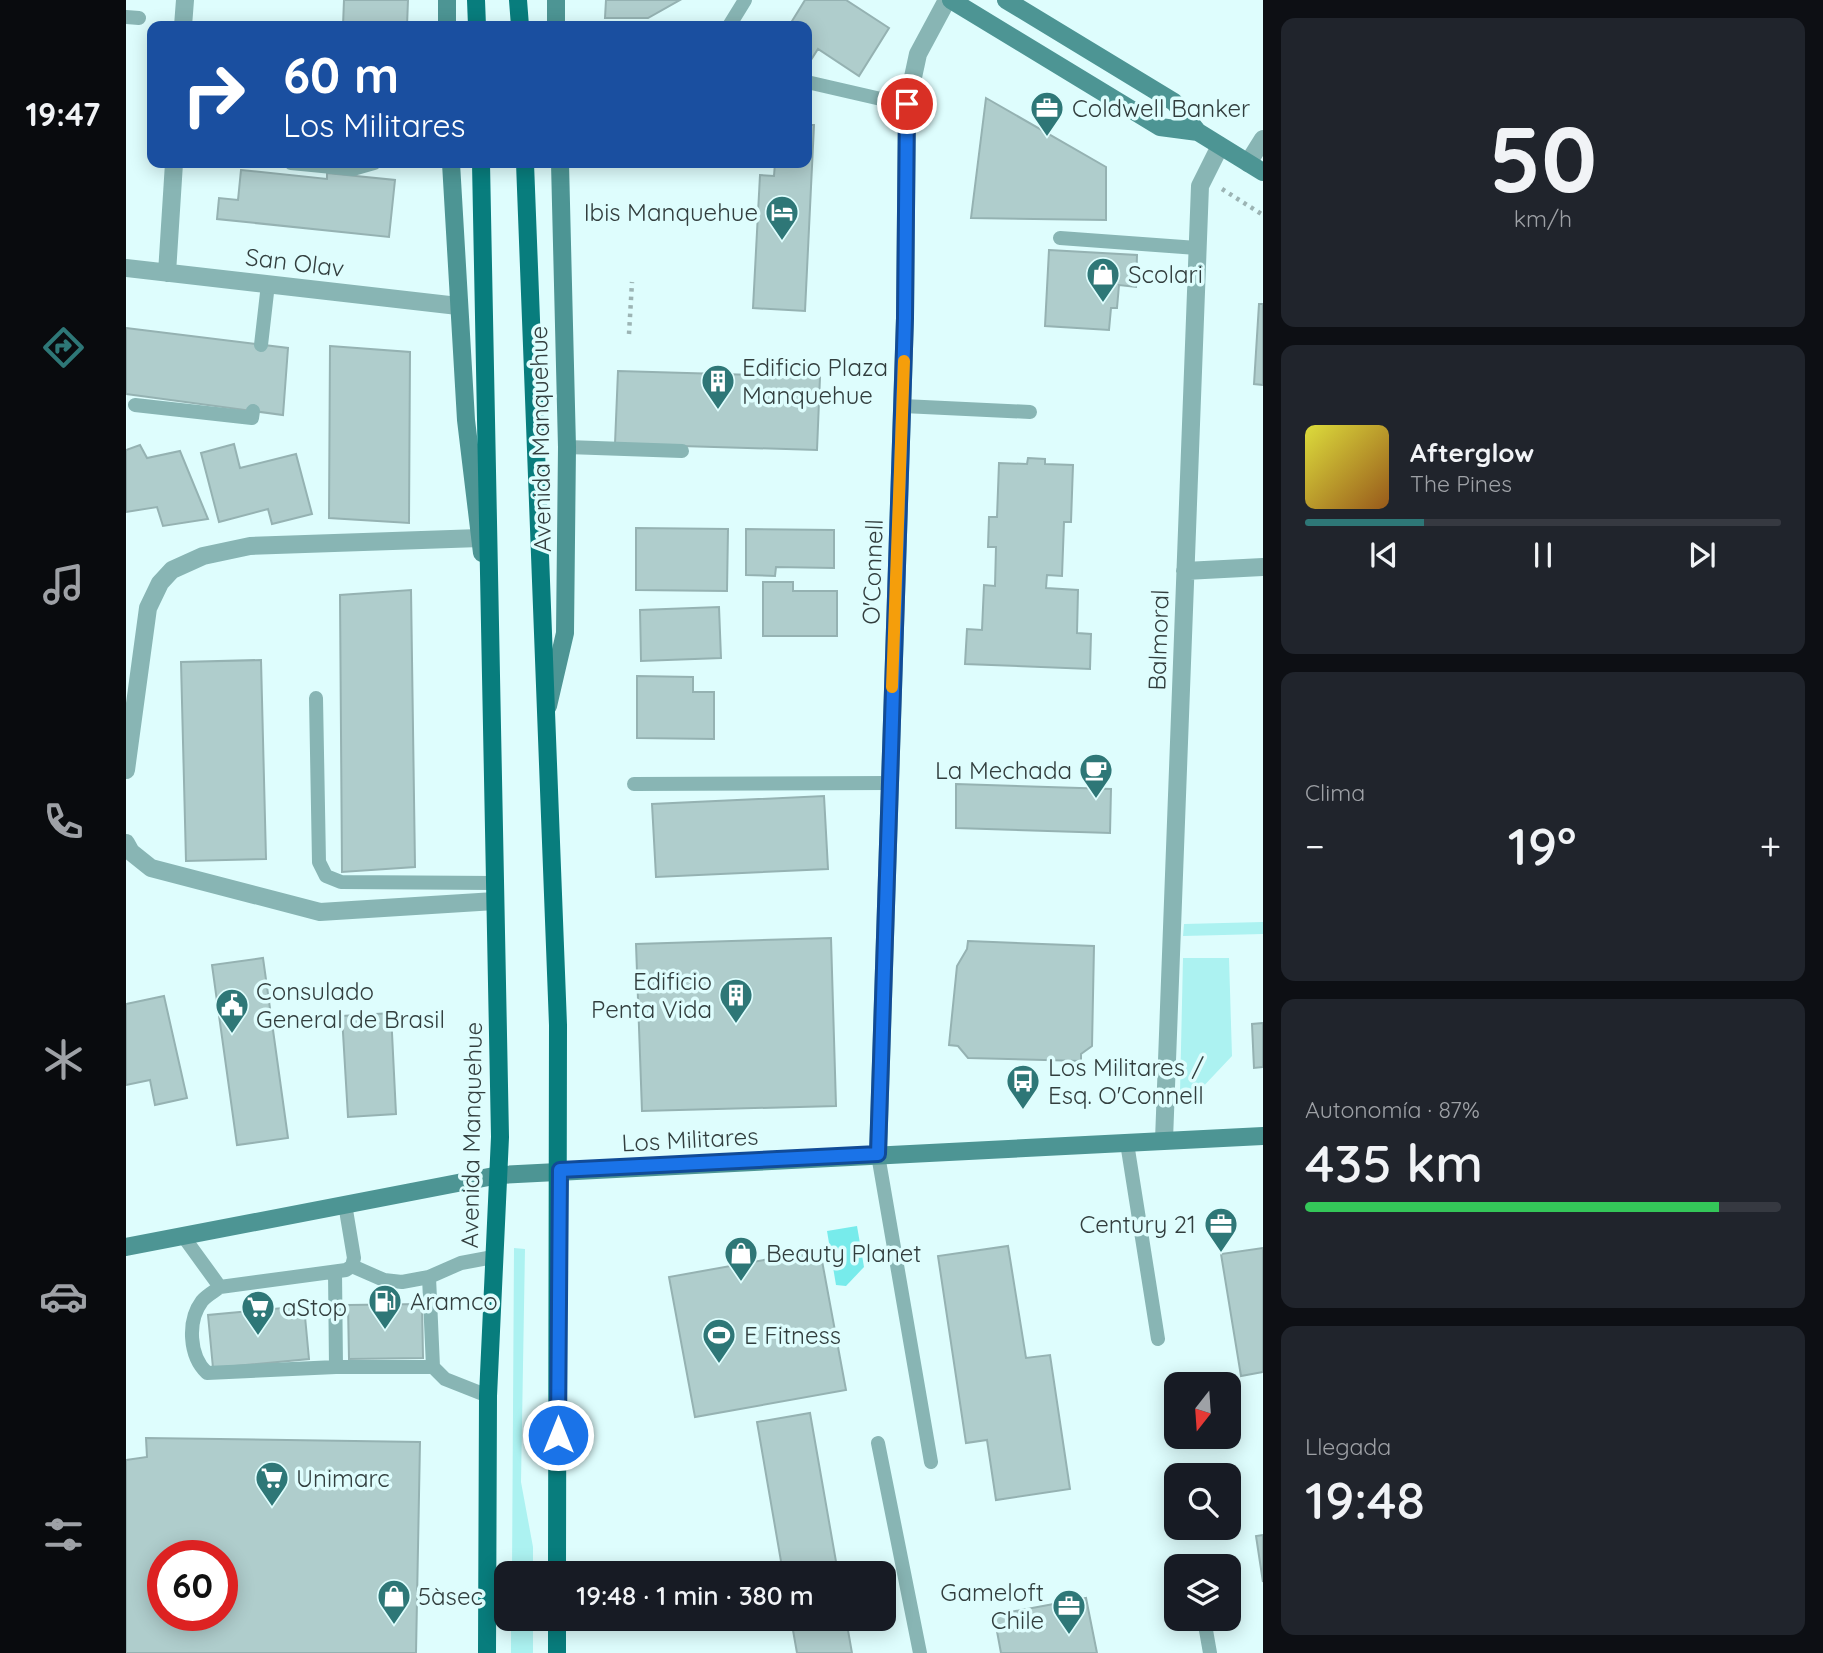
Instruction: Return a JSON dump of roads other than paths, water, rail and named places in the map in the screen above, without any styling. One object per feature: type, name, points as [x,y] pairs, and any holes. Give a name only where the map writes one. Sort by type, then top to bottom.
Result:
[{"type":"main road","points":[[447,0],[447,21]]},
{"type":"main road","points":[[476,0],[477,21]]},
{"type":"main road","points":[[519,0],[520,21]]},
{"type":"main road","points":[[556,0],[556,21]]},
{"type":"main road","points":[[949,0],[1160,127],[1198,132]]},
{"type":"main road","points":[[1006,0],[1174,102],[1198,132],[1256,168]]},
{"type":"main road","name":"Avenida Manquehue","points":[[451,168],[466,421],[491,619]]},
{"type":"main road","name":"Avenida Manquehue","points":[[481,168],[499,1175],[488,1396],[487,1653]]},
{"type":"main road","name":"Avenida Manquehue","points":[[525,168],[547,713],[560,1170],[557,1561]]},
{"type":"main road","name":"Avenida Manquehue","points":[[547,713],[565,633],[567,447],[560,168]]},
{"type":"main road","name":"Los Militares","points":[[126,1247],[499,1175],[1263,1136]]},
{"type":"main road","points":[[557,1631],[557,1653]]},
{"type":"street","points":[[183,21],[185,0]]},
{"type":"street","name":"O'Connell","points":[[878,1154],[903,406],[907,104],[918,54],[949,0]]},
{"type":"street","points":[[1256,168],[1263,139]]},
{"type":"street","name":"Balmoral","points":[[1164,1140],[1197,248],[1203,177],[1220,146]]},
{"type":"street","points":[[167,273],[174,168]]},
{"type":"street","name":"San Olav","points":[[126,268],[458,306]]},
{"type":"street","points":[[126,770],[148,608],[160,583],[172,570],[203,556],[250,546],[480,538]]},
{"type":"street","points":[[1185,571],[1263,567]]},
{"type":"street","points":[[126,843],[131,852],[151,868],[320,912],[495,901]]},
{"type":"lane","points":[[732,21],[745,0]]},
{"type":"lane","points":[[812,83],[907,104]]},
{"type":"lane","points":[[1060,238],[1197,248]]},
{"type":"lane","points":[[261,345],[268,284]]},
{"type":"lane","points":[[135,405],[252,418],[253,411]]},
{"type":"lane","points":[[903,406],[1030,412]]},
{"type":"lane","points":[[567,447],[682,451]]},
{"type":"lane","points":[[316,698],[319,862],[326,876],[341,882],[495,883]]},
{"type":"lane","points":[[634,784],[889,783]]},
{"type":"lane","points":[[1128,1143],[1158,1339]]},
{"type":"lane","points":[[878,1154],[931,1462]]},
{"type":"lane","points":[[345,1204],[354,1258],[352,1266]]},
{"type":"lane","points":[[183,1236],[220,1287]]},
{"type":"lane","points":[[488,1396],[453,1383],[433,1367],[336,1367],[207,1373],[199,1366],[191,1324],[202,1301],[220,1287],[335,1272],[352,1266],[393,1281],[429,1277],[453,1266],[493,1257]]},
{"type":"lane","points":[[335,1272],[336,1367]]},
{"type":"lane","points":[[429,1277],[433,1367]]},
{"type":"lane","points":[[878,1443],[920,1653]]},
{"type":"lane","points":[[1206,1631],[1210,1653]]},
{"type":"place","name":"Coldwell Banker","points":[[1047,138]]},
{"type":"place","name":"Ibis Manquehue","points":[[782,242]]},
{"type":"place","name":"Scolari","points":[[1103,304]]},
{"type":"place","name":"Edificio Plaza Manquehue","points":[[718,411]]},
{"type":"place","name":"La Mechada","points":[[1096,800]]},
{"type":"place","name":"Edificio Penta Vida","points":[[736,1025]]},
{"type":"place","name":"Consulado General de Brasil","points":[[232,1035]]},
{"type":"place","name":"Los Militares / Esq. O'Connell","points":[[1023,1111]]},
{"type":"place","name":"Century 21","points":[[1221,1254]]},
{"type":"place","name":"Beauty Planet","points":[[741,1283]]},
{"type":"place","name":"Aramco","points":[[385,1331]]},
{"type":"place","name":"aStop","points":[[258,1337]]},
{"type":"place","name":"E Fitness","points":[[719,1365]]},
{"type":"place","name":"Unimarc","points":[[272,1508]]},
{"type":"place","name":"5àsec","points":[[394,1626]]},
{"type":"place","name":"Gameloft Chile","points":[[1069,1636]]}]
